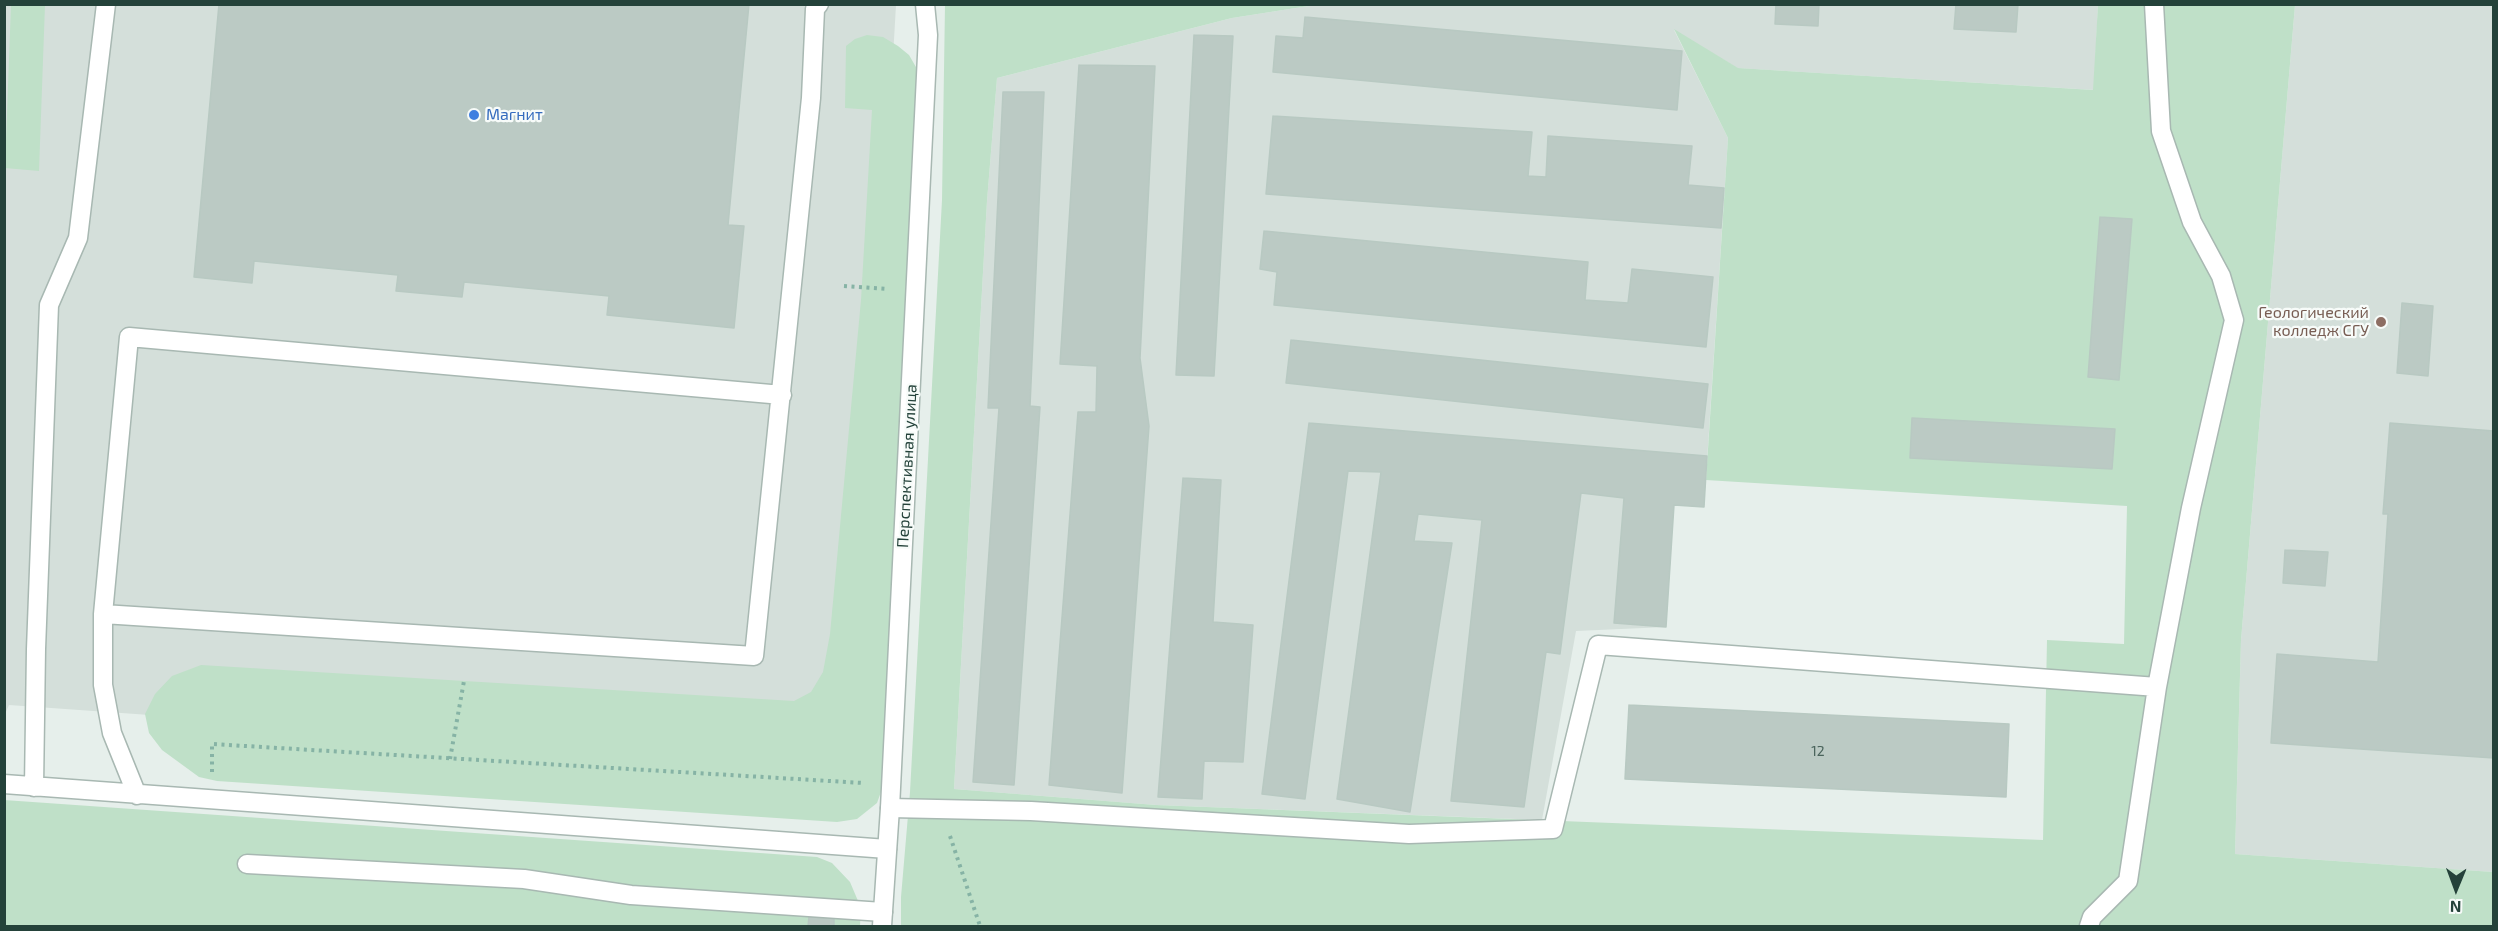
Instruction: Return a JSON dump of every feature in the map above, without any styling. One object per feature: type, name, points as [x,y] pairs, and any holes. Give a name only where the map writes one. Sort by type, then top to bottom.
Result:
[{"type":"street","points":[[34,787],[36,649],[49,305],[78,238],[106,4]]},
{"type":"street","points":[[103,614],[754,656],[782,395],[810,98],[815,9],[819,4]]},
{"type":"street","name":"Перспективная улица","points":[[883,919],[928,35],[925,4]]},
{"type":"street","points":[[2089,927],[2092,917],[2128,881],[2157,687],[2191,508],[2234,320],[2221,276],[2192,222],[2161,131],[2154,4]]},
{"type":"street","points":[[137,795],[112,733],[102,685],[103,614],[129,337],[782,395]]},
{"type":"street","points":[[890,808],[1043,812],[1409,834],[1553,829],[1598,645],[2157,687]]},
{"type":"street","points":[[4,784],[887,849]]},
{"type":"street","points":[[247,864],[524,879],[631,895],[883,919]]},
{"type":"path","points":[[844,286],[895,289]]},
{"type":"path","points":[[450,759],[464,681]]},
{"type":"path","points":[[211,801],[213,744],[867,783]]},
{"type":"path","points":[[943,809],[953,850],[980,927]]},
{"type":"shaded area","points":[[5,5],[896,5],[852,765],[9,705],[5,714]]},
{"type":"shaded area","points":[[1315,5],[2098,5],[2094,90],[1737,68],[1674,30],[1728,138],[1704,507],[1674,505],[1666,627],[1576,631],[1542,820],[1156,805],[954,789],[987,201],[997,78],[1232,18]]},
{"type":"shaded area","name":"Геологический колледж СГУ","points":[[2295,5],[2493,5],[2493,872],[2235,854],[2241,640]]},
{"type":"green space","points":[[11,5],[45,5],[39,171],[5,168]]},
{"type":"green space","points":[[945,5],[1315,5],[1232,18],[997,78],[987,201],[954,789],[1156,805],[2043,840],[2047,640],[2124,644],[2127,506],[1706,480],[1728,138],[1674,29],[1738,68],[2093,90],[2098,5],[2295,5],[2241,640],[2235,854],[2493,872],[2493,926],[901,926],[942,200]]},
{"type":"green space","points":[[867,35],[883,37],[898,46],[909,55],[920,74],[882,789],[877,803],[857,819],[837,822],[217,781],[199,777],[162,750],[149,733],[145,714],[155,694],[172,676],[201,665],[794,701],[811,692],[823,672],[830,634],[861,300],[872,110],[845,108],[846,46],[855,39]]},
{"type":"green space","points":[[4,800],[817,857],[832,863],[850,882],[861,908],[860,926],[5,926]]},
{"type":"building","name":"Магнит","points":[[219,4],[749,4],[728,225],[744,226],[734,328],[607,315],[609,296],[464,282],[462,297],[396,291],[398,275],[254,261],[252,283],[194,277]]},
{"type":"building","points":[[1776,4],[1819,4],[1818,26],[1775,24]]},
{"type":"building","points":[[1956,4],[2018,4],[2016,32],[1954,29]]},
{"type":"building","points":[[1305,17],[1682,51],[1677,110],[1273,72],[1276,36],[1303,38]]},
{"type":"building","points":[[1194,35],[1233,36],[1214,376],[1176,375]]},
{"type":"building","points":[[1079,65],[1155,66],[1140,358],[1149,426],[1122,793],[1049,785],[1078,412],[1096,412],[1097,366],[1060,364]]},
{"type":"building","points":[[1003,92],[1044,92],[1030,406],[1040,407],[1014,785],[973,782],[999,408],[988,408]]},
{"type":"building","points":[[1273,116],[1532,132],[1528,176],[1546,177],[1548,136],[1692,146],[1688,185],[1724,188],[1721,228],[1266,194]]},
{"type":"building","points":[[2100,217],[2132,219],[2119,380],[2088,377]]},
{"type":"building","points":[[1264,231],[1588,262],[1585,300],[1628,303],[1632,269],[1713,277],[1706,347],[1274,305],[1277,272],[1260,269]]},
{"type":"building","points":[[2402,303],[2433,306],[2428,376],[2397,373]]},
{"type":"building","points":[[1291,340],[1708,384],[1703,428],[1286,383]]},
{"type":"building","points":[[1912,418],[2115,429],[2112,469],[1910,458]]},
{"type":"building","points":[[1309,423],[1707,456],[1704,507],[1674,505],[1666,627],[1614,623],[1624,498],[1581,493],[1560,654],[1546,652],[1524,807],[1451,801],[1482,520],[1418,514],[1414,541],[1452,543],[1410,812],[1337,799],[1381,472],[1348,471],[1305,799],[1262,794]]},
{"type":"building","points":[[2390,423],[2494,431],[2494,758],[2271,743],[2277,654],[2378,662],[2388,514],[2383,514]]},
{"type":"building","points":[[1183,478],[1221,480],[1213,622],[1253,625],[1243,762],[1204,761],[1202,799],[1158,797]]},
{"type":"building","points":[[2285,550],[2328,552],[2325,586],[2283,583]]},
{"type":"building","points":[[1629,705],[2009,724],[2006,797],[1625,779]]},
{"type":"building","points":[[809,917],[834,917],[834,926],[808,926]]},
{"type":"place","name":"Магнит","points":[[474,115]]},
{"type":"place","name":"Геологический колледж СГУ","points":[[2381,322]]}]
